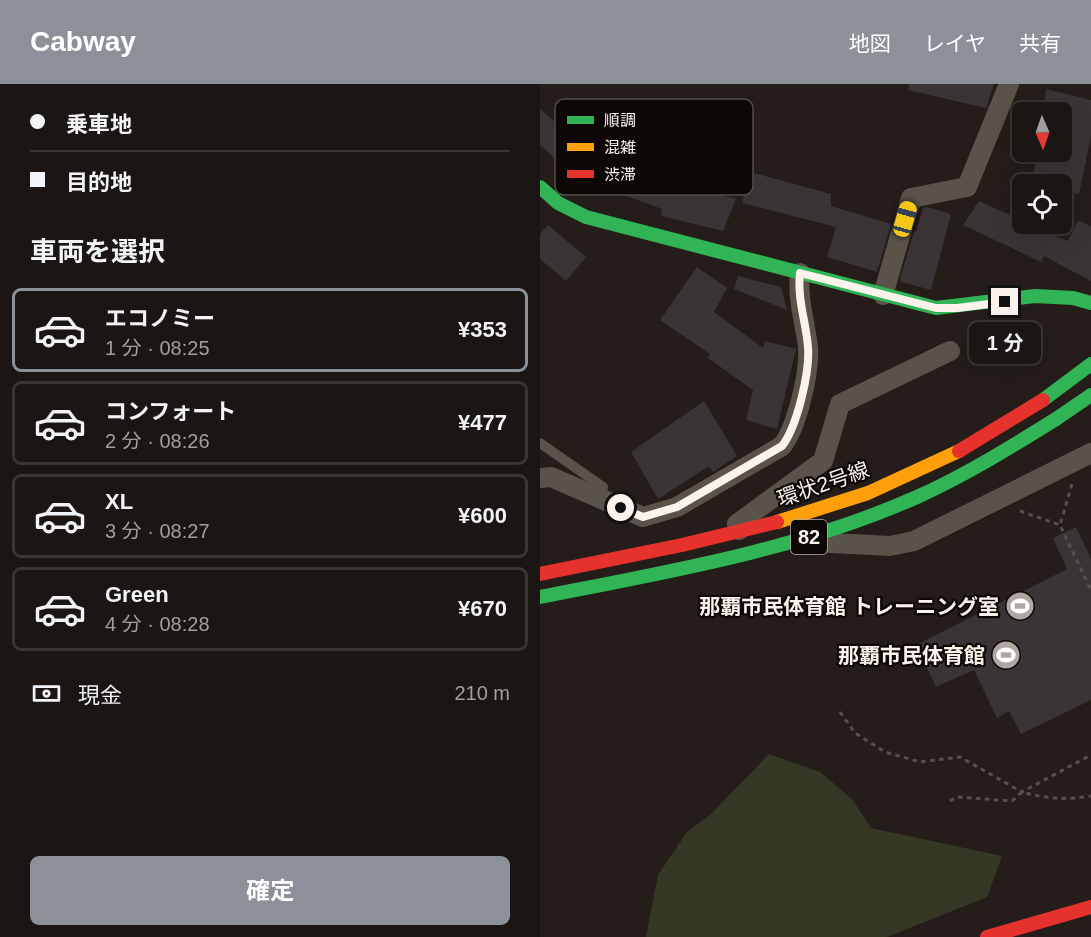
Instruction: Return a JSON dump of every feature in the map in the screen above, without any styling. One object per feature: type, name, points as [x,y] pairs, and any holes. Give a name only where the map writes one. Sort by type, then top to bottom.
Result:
[{"type":"main road","points":[[540,187],[558,203],[586,217],[936,308],[957,308],[1052,295],[1073,297],[1091,303]]},
{"type":"main road","name":"環状2号線","points":[[540,574],[728,534],[836,504],[912,474],[991,434],[1043,400],[1091,364]]},
{"type":"main road","name":"82","points":[[540,597],[740,556],[850,524],[933,490],[1056,419],[1091,395]]},
{"type":"main road","points":[[987,937],[1091,907]]},
{"type":"street","points":[[883,295],[911,198],[967,187],[1009,84]]},
{"type":"street","points":[[540,478],[550,477],[643,517],[677,507],[782,446],[792,430],[808,362],[798,288],[800,273]]},
{"type":"street","points":[[950,351],[840,404],[823,461],[736,524],[744,542],[813,542],[890,546],[914,541],[1085,456]]},
{"type":"lane","points":[[540,442],[603,487],[600,499]]},
{"type":"path","points":[[1060,525],[1085,456]]},
{"type":"path","points":[[993,500],[1060,525],[1091,590]]},
{"type":"path","points":[[840,712],[855,733],[885,752],[920,762],[960,757],[1022,792],[1046,798],[1069,800],[1091,796]]},
{"type":"path","points":[[950,801],[957,797],[1012,801],[1022,792],[1091,755]]},
{"type":"green space","points":[[769,754],[820,772],[852,799],[871,828],[1002,856],[987,897],[887,937],[646,937],[658,875],[687,832],[711,814]]},
{"type":"building","points":[[909,84],[994,84],[986,108],[908,90]]},
{"type":"building","points":[[1046,89],[1091,100],[1091,136],[1079,194],[1072,193],[1072,174],[1034,174],[1035,162],[1072,162],[1072,102],[1044,102]]},
{"type":"building","points":[[540,109],[555,122],[555,159],[540,145]]},
{"type":"building","points":[[753,173],[831,194],[831,206],[891,224],[877,272],[827,257],[836,227],[742,203],[744,195],[753,195]]},
{"type":"building","points":[[624,195],[721,195],[736,199],[723,231],[661,216],[662,209]]},
{"type":"building","points":[[979,201],[1012,216],[1012,234],[1049,234],[1068,241],[1078,220],[1091,226],[1091,281],[1044,256],[1041,262],[963,225]]},
{"type":"building","points":[[927,207],[951,214],[931,290],[902,282],[900,279],[914,231],[916,232],[923,208]]},
{"type":"building","points":[[548,225],[586,257],[566,281],[540,259],[540,234]]},
{"type":"building","points":[[697,267],[727,288],[714,312],[763,348],[765,341],[796,349],[777,429],[746,420],[753,390],[708,358],[710,354],[660,320]]},
{"type":"building","points":[[738,276],[781,287],[787,310],[734,289]]},
{"type":"building","points":[[704,401],[737,456],[713,472],[709,466],[658,499],[631,452]]},
{"type":"building","name":"那覇市民体育館","points":[[1076,527],[1091,559],[1091,700],[1021,734],[1009,711],[997,718],[974,670],[936,687],[916,645],[1067,569],[1053,538]]},
{"type":"traffic: fast","points":[[540,187],[558,203],[586,217],[936,308],[1035,296],[1073,298],[1091,303]]},
{"type":"traffic: fast","points":[[1043,400],[1091,364]]},
{"type":"traffic: fast","points":[[1056,419],[1091,395]]},
{"type":"traffic: fast","points":[[540,597],[732,558],[826,531],[917,497],[988,460],[1056,419]]},
{"type":"traffic: jam","points":[[959,451],[1043,400]]},
{"type":"traffic: jam","points":[[540,574],[682,545],[777,522]]},
{"type":"traffic: jam","points":[[987,937],[1091,907]]},
{"type":"traffic: slow","points":[[777,522],[868,493],[959,451]]},
{"type":"place","name":"那覇市民体育館 トレーニング室","points":[[1020,606]]},
{"type":"place","name":"那覇市民体育館","points":[[1006,655]]},
{"type":"route","points":[[621,508],[643,517],[677,507],[782,446],[789,437],[808,362],[808,348],[798,288],[800,273],[936,308],[957,308],[1005,302]]}]
